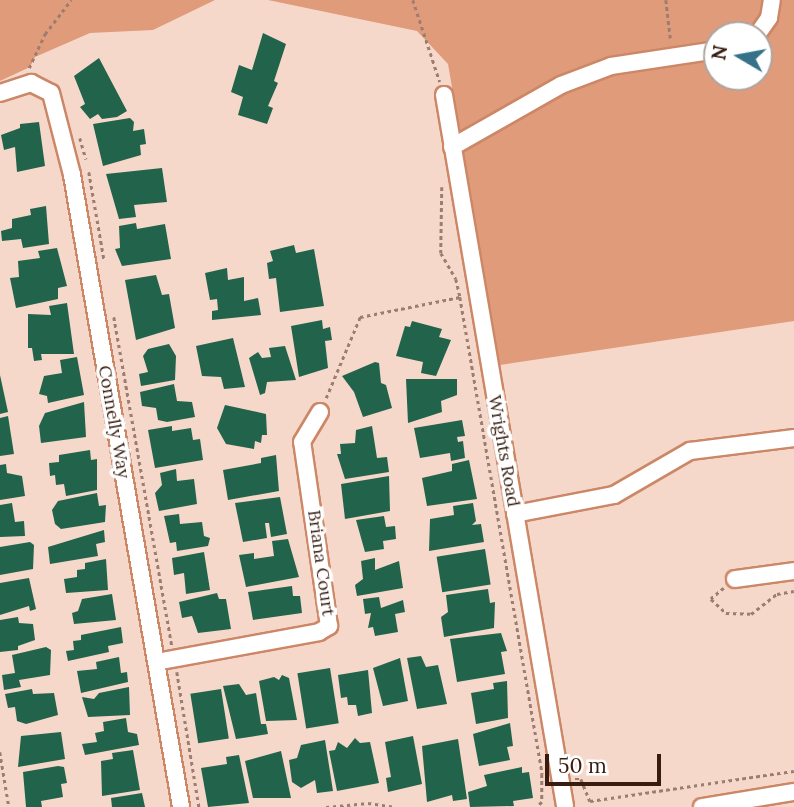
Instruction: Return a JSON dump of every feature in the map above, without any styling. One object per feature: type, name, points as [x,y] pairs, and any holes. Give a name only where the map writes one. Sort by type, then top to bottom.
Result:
[{"type":"street","points":[[767,21],[772,0]]},
{"type":"street","points":[[453,147],[561,85],[611,66],[703,53]]},
{"type":"street","points":[[0,93],[22,84]]},
{"type":"street","name":"Connelly Way","points":[[22,84],[40,85],[51,93],[72,175],[181,807]]},
{"type":"street","name":"Wrights Road","points":[[444,95],[564,807]]},
{"type":"street","name":"Briana Court","points":[[156,662],[319,632],[329,626],[302,442],[320,412]]},
{"type":"street","points":[[515,514],[614,495],[691,452],[794,438]]},
{"type":"street","points":[[736,579],[794,571]]},
{"type":"street","points":[[702,807],[794,792]]},
{"type":"street","points":[[564,807],[577,807]]},
{"type":"path","points":[[22,84],[45,34],[71,0]]},
{"type":"path","points":[[413,0],[444,95]]},
{"type":"path","points":[[666,0],[673,59]]},
{"type":"path","points":[[442,179],[441,253],[456,279],[460,297],[542,784],[537,807]]},
{"type":"path","points":[[320,412],[360,317],[460,297]]},
{"type":"path","points":[[736,579],[711,599],[726,613],[751,614],[777,594],[794,591]]},
{"type":"path","points":[[0,752],[9,807]]},
{"type":"path","points":[[542,784],[580,779],[590,801],[794,771]]},
{"type":"path","points":[[610,799],[611,807]]},
{"type":"path","points":[[326,807],[368,803],[396,807]]},
{"type":"shaded area","points":[[0,0],[215,0],[153,30],[90,33],[35,57],[30,67],[0,81]]},
{"type":"shaded area","points":[[268,0],[794,0],[794,321],[500,365],[448,64],[417,31]]},
{"type":"building","points":[[263,33],[286,44],[274,81],[278,83],[268,106],[273,108],[267,124],[238,115],[243,97],[231,92],[239,65],[252,70]]},
{"type":"building","points":[[99,58],[127,111],[117,117],[102,119],[98,114],[90,119],[80,107],[85,104],[74,76]]},
{"type":"building","points":[[130,118],[134,122],[133,131],[144,129],[146,144],[140,145],[141,155],[103,166],[93,124]]},
{"type":"building","points":[[39,122],[45,166],[17,172],[15,147],[4,150],[1,135],[20,128],[20,124]]},
{"type":"building","points":[[162,168],[167,202],[134,205],[136,217],[119,219],[106,174]]},
{"type":"building","points":[[46,206],[49,244],[23,248],[21,239],[2,241],[1,231],[12,228],[12,219],[31,215],[30,209]]},
{"type":"building","points":[[136,223],[137,229],[165,224],[171,259],[122,266],[115,249],[120,248],[119,226]]},
{"type":"building","points":[[294,245],[296,253],[314,249],[324,306],[280,312],[276,278],[269,279],[267,263],[273,261],[270,251]]},
{"type":"building","points":[[57,248],[67,286],[58,288],[58,299],[16,308],[10,278],[19,277],[18,261],[40,258],[38,251]]},
{"type":"building","points":[[227,268],[228,280],[244,277],[244,301],[258,298],[261,315],[212,320],[212,311],[218,310],[217,299],[210,300],[205,273]]},
{"type":"building","points":[[156,275],[162,295],[169,294],[175,328],[136,340],[125,280]]},
{"type":"building","points":[[67,303],[74,354],[41,354],[42,360],[34,361],[32,348],[28,348],[28,314],[51,315],[49,306]]},
{"type":"building","points":[[322,320],[323,329],[330,327],[332,340],[325,341],[328,368],[299,377],[291,326]]},
{"type":"building","points":[[412,321],[442,329],[439,337],[451,340],[436,376],[421,373],[423,362],[396,356],[405,326],[410,327]]},
{"type":"building","points":[[233,338],[245,387],[224,389],[221,377],[202,376],[196,346]]},
{"type":"building","points":[[169,344],[176,356],[175,380],[141,386],[139,374],[148,372],[143,356],[148,349]]},
{"type":"building","points":[[285,346],[296,380],[267,382],[265,393],[260,395],[249,358],[258,352],[262,358],[271,357],[269,348]]},
{"type":"building","points":[[77,357],[84,395],[48,403],[47,396],[39,394],[44,376],[62,373],[60,360]]},
{"type":"building","points":[[375,362],[379,363],[381,383],[386,385],[392,408],[363,417],[354,392],[342,376]]},
{"type":"building","points":[[0,375],[8,412],[0,414]]},
{"type":"building","points":[[406,379],[457,379],[457,395],[441,401],[442,412],[408,423]]},
{"type":"building","points":[[174,384],[177,401],[192,402],[195,417],[167,422],[158,420],[156,408],[142,406],[140,392]]},
{"type":"building","points":[[84,402],[86,437],[41,443],[39,426],[45,413]]},
{"type":"building","points":[[225,405],[266,414],[267,435],[262,435],[261,443],[255,441],[254,449],[226,444],[217,428]]},
{"type":"building","points":[[8,416],[14,454],[0,456],[0,418]]},
{"type":"building","points":[[462,420],[465,436],[457,437],[458,442],[463,441],[465,458],[451,461],[450,453],[420,458],[414,428]]},
{"type":"building","points":[[172,426],[172,431],[191,428],[193,440],[200,439],[203,460],[155,468],[148,430]]},
{"type":"building","points":[[372,426],[377,458],[387,457],[389,472],[345,479],[337,454],[341,454],[340,444],[355,443],[356,430]]},
{"type":"building","points":[[90,450],[91,460],[97,459],[97,490],[66,496],[64,484],[56,485],[55,475],[50,476],[49,463],[59,462],[59,455]]},
{"type":"building","points":[[276,455],[279,491],[228,500],[223,470],[261,463],[261,458]]},
{"type":"building","points":[[469,460],[477,499],[427,506],[422,478],[452,471],[452,464]]},
{"type":"building","points":[[6,464],[7,473],[22,476],[25,496],[0,500],[0,465]]},
{"type":"building","points":[[176,469],[177,481],[194,479],[197,504],[159,511],[155,493],[162,485],[160,473]]},
{"type":"building","points":[[389,476],[390,511],[345,519],[341,484]]},
{"type":"building","points":[[97,493],[99,506],[106,505],[105,522],[61,529],[55,524],[52,510],[58,501]]},
{"type":"building","points":[[280,497],[287,534],[271,537],[269,523],[265,523],[267,538],[243,542],[235,503]]},
{"type":"building","points":[[12,503],[15,522],[24,521],[25,536],[0,537],[0,505]]},
{"type":"building","points":[[473,503],[476,521],[472,525],[481,524],[484,542],[429,551],[430,519],[454,515],[453,506]]},
{"type":"building","points":[[179,514],[180,524],[202,522],[204,536],[210,538],[208,546],[177,551],[176,542],[170,543],[164,516]]},
{"type":"building","points":[[384,516],[386,527],[395,526],[396,539],[383,541],[384,549],[365,552],[356,520]]},
{"type":"building","points":[[104,530],[105,542],[96,544],[98,556],[50,564],[48,547]]},
{"type":"building","points":[[288,539],[299,577],[246,587],[239,555],[254,553],[254,559],[274,556],[272,541]]},
{"type":"building","points":[[30,542],[34,545],[33,569],[0,575],[0,547]]},
{"type":"building","points":[[485,549],[491,585],[442,592],[437,557]]},
{"type":"building","points":[[204,552],[210,590],[186,594],[184,573],[174,575],[172,558]]},
{"type":"building","points":[[375,558],[375,570],[399,561],[403,588],[357,596],[355,585],[363,579],[361,561]]},
{"type":"building","points":[[106,559],[108,590],[66,593],[64,579],[77,577],[77,570],[85,569],[85,563]]},
{"type":"building","points":[[29,578],[36,609],[30,611],[29,606],[0,615],[0,583]]},
{"type":"building","points":[[292,586],[293,596],[300,596],[302,613],[253,620],[248,592]]},
{"type":"building","points":[[488,589],[490,603],[495,602],[494,628],[444,637],[441,617],[448,612],[446,595]]},
{"type":"building","points":[[217,593],[219,599],[226,599],[231,629],[198,633],[192,616],[182,618],[179,602]]},
{"type":"building","points":[[112,594],[116,620],[74,624],[72,613],[78,611],[82,599]]},
{"type":"building","points":[[379,597],[381,608],[403,600],[405,612],[395,614],[398,632],[375,636],[373,627],[368,628],[371,613],[365,614],[363,599]]},
{"type":"building","points":[[18,617],[19,623],[33,624],[35,640],[18,646],[18,650],[0,652],[0,620]]},
{"type":"building","points":[[121,627],[123,643],[108,646],[109,652],[68,661],[66,651],[74,650],[73,641],[81,640],[81,635]]},
{"type":"building","points":[[501,633],[507,651],[501,652],[505,674],[457,682],[450,639]]},
{"type":"building","points":[[46,647],[51,650],[50,675],[19,680],[21,687],[4,690],[2,675],[15,673],[12,655]]},
{"type":"building","points":[[421,656],[426,667],[438,665],[447,704],[417,709],[407,658]]},
{"type":"building","points":[[119,657],[121,673],[127,672],[128,682],[81,693],[77,671],[97,669],[96,662]]},
{"type":"building","points":[[400,658],[408,701],[383,706],[373,668]]},
{"type":"building","points":[[330,668],[339,723],[306,728],[297,673]]},
{"type":"building","points":[[368,670],[372,713],[358,716],[356,705],[348,705],[347,697],[341,698],[338,675]]},
{"type":"building","points":[[282,675],[289,678],[297,720],[266,721],[259,681],[274,677],[279,680]]},
{"type":"building","points":[[507,681],[508,718],[476,724],[471,693],[494,689],[493,683]]},
{"type":"building","points":[[239,684],[246,695],[256,693],[261,724],[266,724],[268,734],[236,739],[223,686]]},
{"type":"building","points":[[129,687],[130,715],[88,717],[82,697],[94,699],[99,693]]},
{"type":"building","points":[[32,689],[33,694],[54,693],[58,715],[26,724],[17,721],[15,707],[8,708],[5,694]]},
{"type":"building","points":[[221,689],[229,738],[198,743],[190,694]]},
{"type":"building","points":[[126,718],[128,732],[137,734],[139,745],[85,755],[82,744],[97,742],[95,733],[104,731],[103,722]]},
{"type":"building","points":[[510,723],[513,746],[507,747],[510,760],[479,766],[473,734]]},
{"type":"building","points":[[61,732],[65,759],[18,767],[21,736]]},
{"type":"building","points":[[413,736],[422,784],[388,792],[386,778],[391,777],[385,742]]},
{"type":"building","points":[[355,738],[360,743],[370,742],[379,783],[337,791],[329,751],[335,750],[338,742],[347,748]]},
{"type":"building","points":[[458,739],[467,799],[453,801],[452,795],[427,802],[422,746]]},
{"type":"building","points":[[325,740],[333,791],[317,793],[315,780],[301,788],[292,782],[289,760],[297,758],[301,745]]},
{"type":"building","points":[[133,750],[140,790],[102,796],[101,761],[113,759],[112,753]]},
{"type":"building","points":[[281,751],[291,798],[253,798],[245,761]]},
{"type":"building","points":[[239,755],[249,803],[208,807],[201,768],[227,764],[226,757]]},
{"type":"building","points":[[64,767],[67,783],[61,784],[63,797],[41,801],[42,807],[26,807],[23,772]]},
{"type":"building","points":[[522,767],[522,773],[529,772],[533,798],[513,801],[514,806],[470,807],[468,792],[487,786],[484,775]]},
{"type":"building","points":[[142,793],[145,807],[112,807],[111,798]]}]
